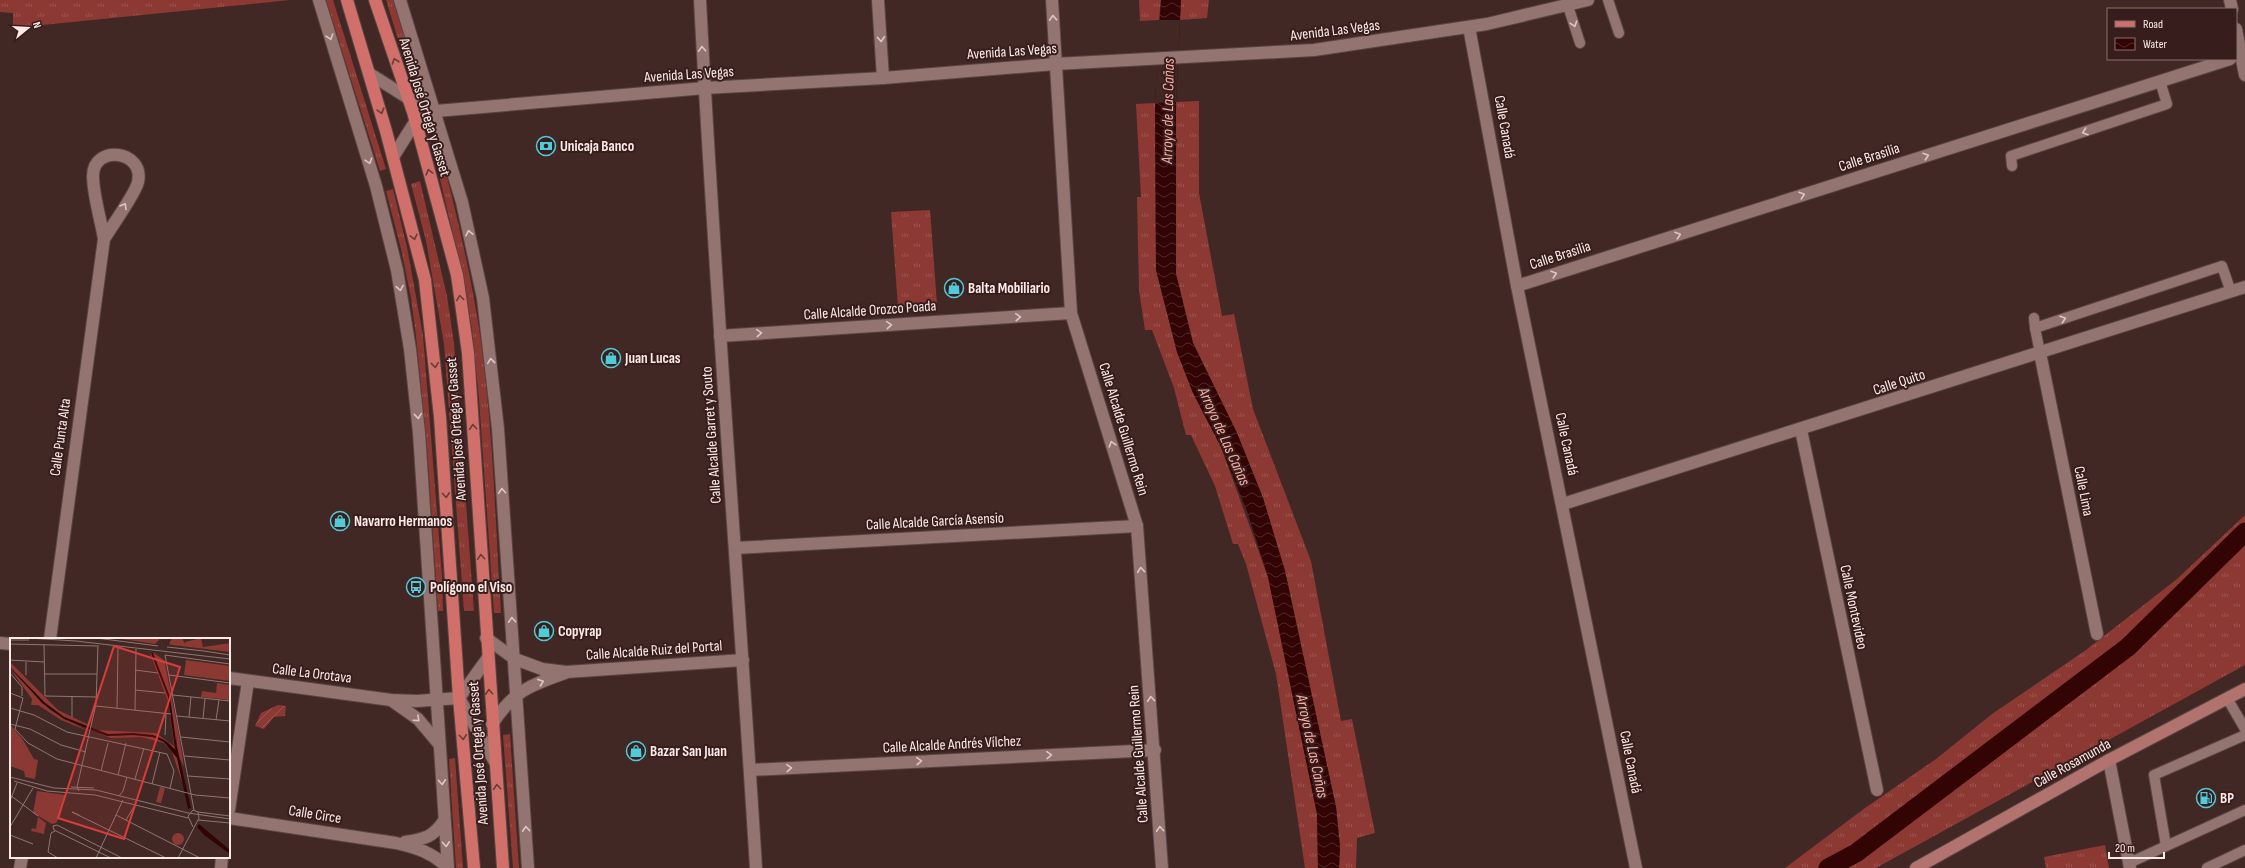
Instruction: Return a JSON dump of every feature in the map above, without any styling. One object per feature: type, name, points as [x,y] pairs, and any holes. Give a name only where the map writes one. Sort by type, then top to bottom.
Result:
[{"type":"main road","name":"Avenida José Ortega y Gasset","points":[[348,0],[370,74],[425,280],[440,417],[459,698],[474,868]]},
{"type":"main road","name":"Avenida José Ortega y Gasset","points":[[375,0],[408,98],[457,275],[465,338],[503,868]]},
{"type":"main road","name":"Calle Rosamunda","points":[[1916,868],[2109,760],[2245,689]]},
{"type":"street","points":[[319,0],[376,186],[397,270],[410,349],[419,433],[448,868]]},
{"type":"street","name":"Avenida José Ortega y Gasset","points":[[400,0],[436,111],[462,202],[483,298],[498,429],[515,659],[528,868]]},
{"type":"street","name":"Calle Alcalde Garret y Souto","points":[[700,0],[720,336],[756,868]]},
{"type":"street","points":[[878,0],[883,78]]},
{"type":"street","name":"Calle Alcalde Guillermo Rein","points":[[1052,0],[1071,314],[1137,526],[1155,750],[1162,868]]},
{"type":"street","name":"Avenida Las Vegas","points":[[436,111],[705,88],[883,78],[1055,64],[1314,50],[1469,27],[1588,0]]},
{"type":"street","name":"Calle Canadá","points":[[1469,27],[1517,286],[1563,504],[1636,868]]},
{"type":"street","points":[[2237,59],[2245,75]]},
{"type":"street","name":"Calle Brasilia","points":[[1517,286],[2226,60]]},
{"type":"street","points":[[370,74],[408,98],[436,111]]},
{"type":"street","points":[[393,158],[415,122],[436,111]]},
{"type":"street","name":"Calle Punta Alta","points":[[50,638],[104,239],[93,176],[99,162],[112,154],[119,154],[132,161],[137,167],[138,183],[104,239]]},
{"type":"street","name":"Calle Quito","points":[[1563,504],[2040,354],[2245,287]]},
{"type":"street","name":"Calle Alcalde Orozco Poada","points":[[720,336],[1071,314]]},
{"type":"street","name":"Calle Lima","points":[[2040,354],[2097,634]]},
{"type":"street","name":"Calle Montevideo","points":[[1801,430],[1877,790]]},
{"type":"street","name":"Calle Alcalde García Asensio","points":[[735,548],[1137,526]]},
{"type":"street","name":"Calle Alcalde Ruiz del Portal","points":[[486,638],[515,659],[542,669],[566,672],[743,660]]},
{"type":"street","points":[[0,643],[10,644]]},
{"type":"street","points":[[487,659],[459,698],[495,762]]},
{"type":"street","name":"Calle Alcalde Ruiz del Portal","points":[[492,724],[505,704],[517,694],[532,685],[566,672]]},
{"type":"street","name":"Calle La Orotava","points":[[230,678],[391,700],[417,701],[436,698],[459,698]]},
{"type":"street","points":[[230,803],[248,681]]},
{"type":"street","name":"Calle La Orotava","points":[[391,700],[418,719],[439,744]]},
{"type":"street","name":"Calle Alcalde Andrés Vílchez","points":[[750,770],[1155,750]]},
{"type":"street","points":[[2109,760],[2129,866]]},
{"type":"street","name":"Calle Circe","points":[[230,818],[396,843],[420,848],[433,855],[448,868]]},
{"type":"street","name":"Calle Circe","points":[[396,843],[421,840],[436,833],[444,821]]},
{"type":"street","points":[[20,868],[22,858]]},
{"type":"street","points":[[220,868],[222,858]]},
{"type":"lane","points":[[1608,0],[1619,33]]},
{"type":"lane","points":[[1572,3],[1580,43]]},
{"type":"lane","points":[[2012,166],[2011,156],[2168,104],[2160,81]]},
{"type":"lane","points":[[2040,354],[2035,323],[2222,266],[2231,292]]},
{"type":"lane","points":[[2227,698],[2245,729]]},
{"type":"lane","points":[[2166,846],[2154,775],[2245,735]]},
{"type":"lane","points":[[2129,866],[2166,846],[2245,810]]},
{"type":"lane","points":[[2207,868],[2245,850]]},
{"type":"green space","points":[[0,0],[290,0],[13,28],[13,13],[0,12]]},
{"type":"green space","points":[[326,0],[333,0],[386,169],[380,171]]},
{"type":"green space","points":[[386,0],[393,0],[413,63],[406,65]]},
{"type":"green space","points":[[1139,0],[1161,0],[1159,20],[1140,21]]},
{"type":"green space","points":[[1181,0],[1209,0],[1207,18],[1180,20]]},
{"type":"green space","points":[[1199,101],[1199,193],[1222,316],[1234,314],[1253,409],[1311,561],[1341,721],[1352,719],[1375,833],[1357,838],[1356,868],[1339,868],[1340,847],[1336,807],[1285,571],[1263,498],[1237,433],[1193,343],[1176,274],[1176,102]]},
{"type":"green space","points":[[1155,103],[1156,270],[1177,352],[1193,393],[1221,447],[1268,577],[1317,814],[1318,868],[1305,868],[1276,674],[1246,564],[1238,544],[1233,544],[1215,486],[1191,435],[1186,435],[1174,388],[1152,330],[1145,330],[1139,291],[1137,197],[1141,197],[1136,104]]},
{"type":"green space","points":[[446,173],[476,309],[484,363],[491,434],[501,613],[494,613],[479,399],[472,330],[464,281],[439,175]]},
{"type":"green space","points":[[420,181],[447,296],[454,343],[474,611],[464,611],[444,344],[426,241],[411,184]]},
{"type":"green space","points":[[393,189],[407,247],[423,335],[442,576],[443,611],[438,611],[427,447],[411,298],[401,249],[386,191]]},
{"type":"green space","points":[[930,210],[937,304],[898,307],[891,212]]},
{"type":"green space","points":[[2245,515],[2245,665],[1876,868],[1785,868],[1865,808],[1936,759],[1992,714],[2086,650],[2177,579]]},
{"type":"green space","points":[[278,705],[286,706],[285,716],[274,717],[264,729],[255,726],[261,713]]},
{"type":"green space","points":[[510,734],[519,868],[513,868],[503,735]]},
{"type":"green space","points":[[455,758],[463,868],[456,868],[449,759]]},
{"type":"green space","points":[[2105,845],[2109,868],[2046,868],[2044,857]]},
{"type":"water","name":"Arroyo de Las Cañas","points":[[1161,0],[1181,0],[1176,102],[1176,274],[1193,343],[1237,433],[1263,498],[1285,571],[1336,807],[1340,847],[1339,868],[1318,868],[1317,814],[1268,577],[1247,511],[1221,447],[1193,393],[1177,352],[1156,270],[1155,103]]},
{"type":"pier","points":[[1159,20],[1180,20],[1176,102],[1155,103]]},
{"type":"waterway","points":[[1828,868],[1856,853],[2128,647],[2245,532]]},
{"type":"place","name":"Unicaja Banco","points":[[546,146]]},
{"type":"place","name":"Balta Mobiliario","points":[[954,288]]},
{"type":"place","name":"Juan Lucas","points":[[611,358]]},
{"type":"place","name":"Navarro Hermanos","points":[[340,521]]},
{"type":"place","name":"Polígono el Viso","points":[[416,587]]},
{"type":"place","name":"Copyrap","points":[[544,631]]},
{"type":"place","name":"Bazar San Juan","points":[[636,751]]},
{"type":"place","name":"BP","points":[[2206,798]]}]
